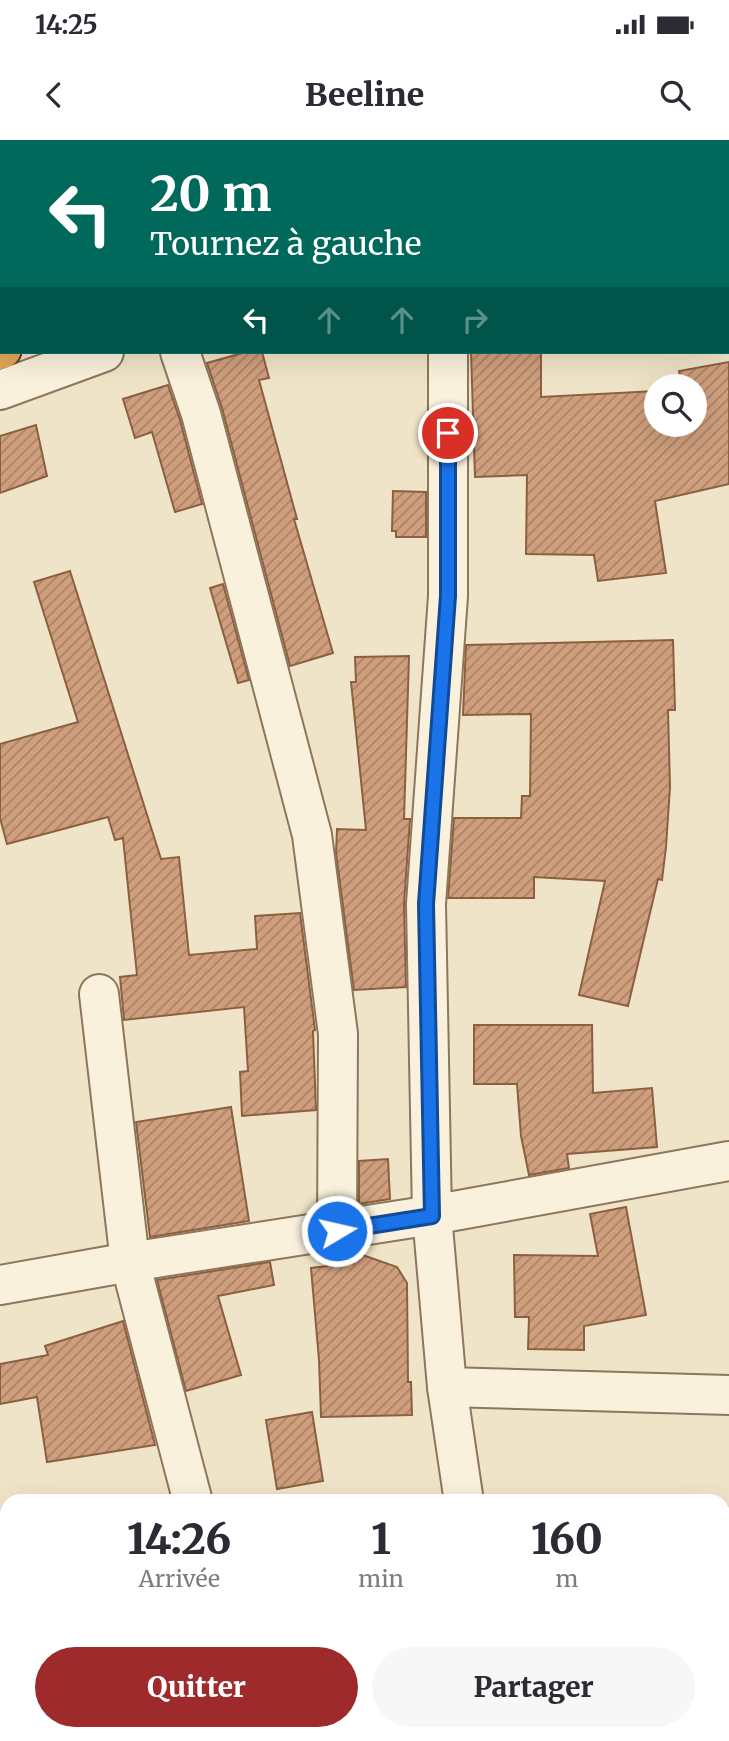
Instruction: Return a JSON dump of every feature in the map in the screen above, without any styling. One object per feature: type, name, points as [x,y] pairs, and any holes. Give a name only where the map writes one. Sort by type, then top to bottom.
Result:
[{"type":"street","points":[[0,390],[98,354]]},
{"type":"street","points":[[181,354],[201,414],[312,835],[338,1034],[337,1231]]},
{"type":"street","points":[[448,354],[448,596],[426,904],[432,1216],[447,1387],[463,1494]]},
{"type":"street","points":[[99,993],[130,1262],[191,1494]]},
{"type":"street","points":[[0,1285],[130,1262],[432,1216],[729,1161]]},
{"type":"street","points":[[447,1387],[729,1395]]},
{"type":"building","points":[[239,354],[263,354],[269,378],[259,380],[297,519],[294,519],[333,653],[290,666],[222,408],[207,363]]},
{"type":"building","points":[[471,354],[541,354],[541,397],[644,392],[644,437],[707,437],[707,374],[680,374],[679,371],[729,362],[729,484],[655,501],[666,573],[598,581],[594,555],[526,554],[527,475],[475,477]]},
{"type":"building","points":[[168,385],[202,504],[175,512],[152,432],[135,438],[123,399]]},
{"type":"building","points":[[36,425],[47,476],[0,493],[0,436]]},
{"type":"building","points":[[393,491],[426,492],[426,537],[396,537],[396,531],[392,531]]},
{"type":"building","points":[[70,571],[161,859],[179,857],[189,955],[257,949],[255,916],[300,913],[315,1030],[316,1110],[242,1116],[240,1072],[248,1071],[244,1007],[124,1020],[120,977],[137,975],[123,838],[115,840],[108,817],[7,844],[0,818],[0,744],[78,722],[34,582]]},
{"type":"building","points":[[223,584],[249,680],[238,683],[210,588]]},
{"type":"building","points":[[673,640],[675,710],[668,710],[670,787],[662,880],[658,879],[628,1006],[579,995],[605,881],[534,877],[534,898],[448,898],[454,818],[521,818],[522,796],[530,796],[531,714],[463,715],[466,645]]},
{"type":"building","points":[[409,656],[404,819],[410,819],[404,904],[406,987],[354,990],[336,853],[337,829],[366,830],[351,682],[356,682],[355,657]]},
{"type":"building","points":[[474,1025],[592,1025],[593,1093],[652,1088],[657,1147],[567,1154],[569,1168],[529,1175],[521,1136],[517,1084],[474,1084]]},
{"type":"building","points":[[231,1107],[249,1221],[150,1237],[136,1122]]},
{"type":"building","points":[[388,1159],[390,1199],[359,1204],[359,1161]]},
{"type":"building","points":[[626,1207],[646,1315],[584,1326],[584,1350],[528,1349],[529,1317],[515,1317],[514,1255],[598,1256],[590,1214]]},
{"type":"building","points":[[354,1252],[397,1267],[407,1283],[408,1382],[411,1382],[412,1415],[321,1417],[311,1268],[354,1263]]},
{"type":"building","points":[[270,1262],[274,1285],[218,1296],[241,1375],[186,1391],[157,1280]]},
{"type":"building","points":[[123,1321],[155,1445],[47,1462],[37,1397],[0,1404],[0,1364],[48,1355],[45,1346]]},
{"type":"building","points":[[312,1412],[323,1481],[277,1489],[266,1420]]},
{"type":"route","points":[[337,1231],[432,1216],[426,904],[448,596],[448,433]]}]
